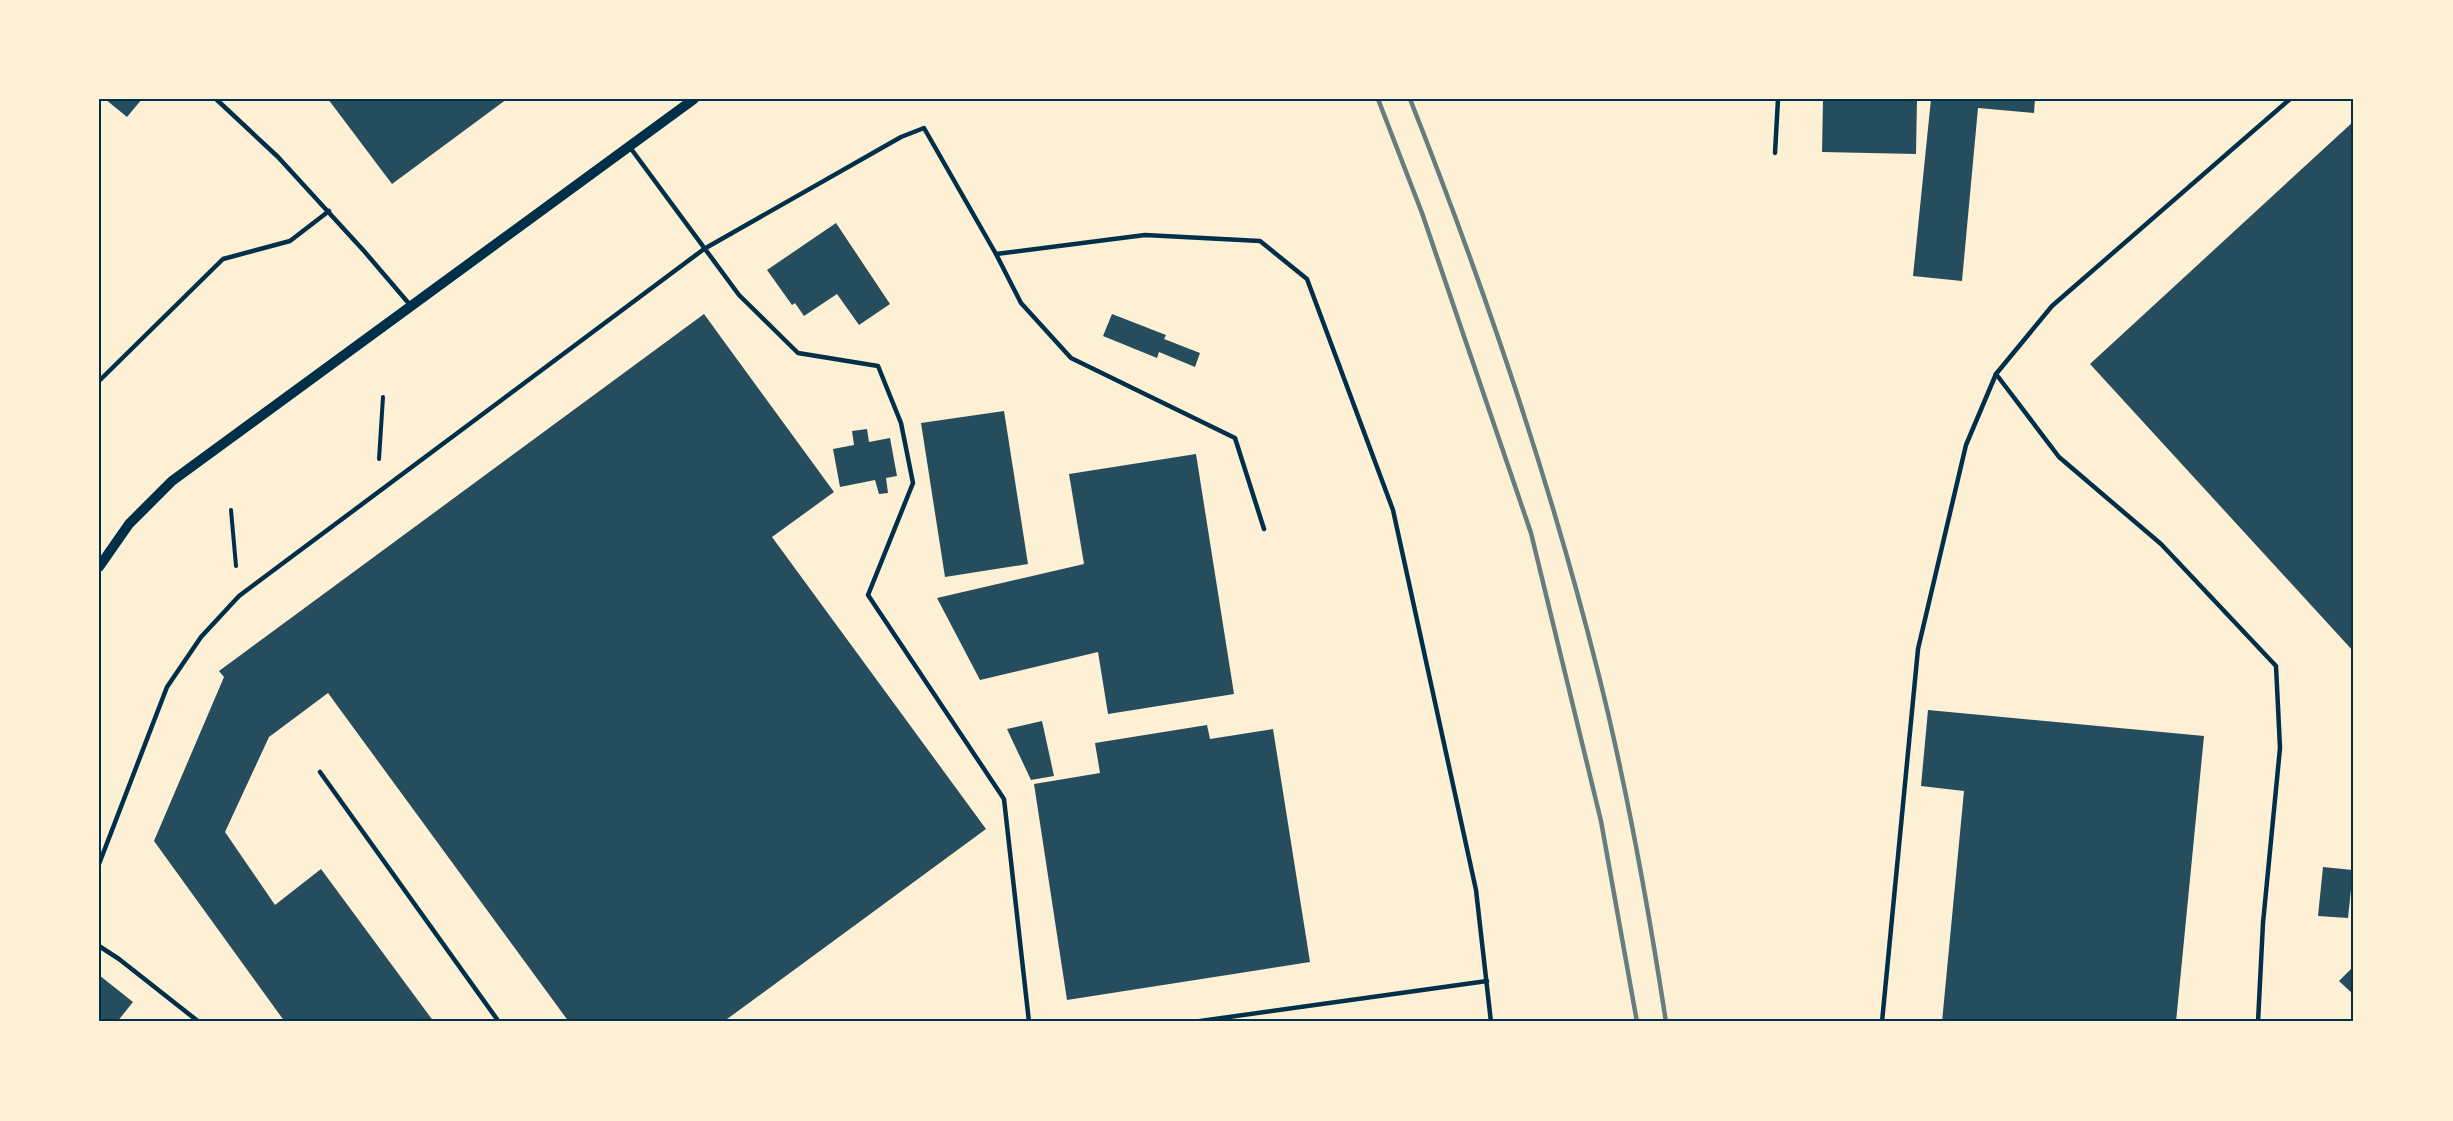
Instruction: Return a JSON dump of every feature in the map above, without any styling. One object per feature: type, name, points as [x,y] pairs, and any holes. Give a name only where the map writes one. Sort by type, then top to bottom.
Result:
[{"type":"street","points":[[99,567],[129,524],[172,481],[694,99]]},
{"type":"lane","points":[[216,99],[278,157],[329,211],[412,306]]},
{"type":"lane","points":[[1775,153],[1778,99]]},
{"type":"lane","points":[[1882,1022],[1903,783],[1918,650],[1966,445],[1996,374],[2052,306],[2290,99]]},
{"type":"lane","points":[[99,864],[166,687],[201,637],[239,596],[704,249],[901,136],[924,128],[1022,303],[1071,358],[1235,438],[1264,529]]},
{"type":"lane","points":[[629,146],[739,295],[798,353],[878,366],[901,423],[913,483],[868,595],[1004,799],[1029,1022]]},
{"type":"lane","points":[[99,381],[223,259],[290,241],[329,211]]},
{"type":"lane","points":[[996,254],[1145,235],[1260,241],[1307,279],[1393,510],[1476,890],[1491,1022]]},
{"type":"lane","points":[[1996,374],[2059,457],[2161,544],[2276,666],[2280,748],[2263,923],[2258,1022]]},
{"type":"lane","points":[[320,772],[499,1022]]},
{"type":"lane","points":[[99,946],[199,1022]]},
{"type":"lane","points":[[1193,1022],[1487,981]]},
{"type":"path","points":[[377,493],[383,397]]},
{"type":"path","points":[[231,510],[239,596]]},
{"type":"building","points":[[105,99],[142,99],[127,117]]},
{"type":"building","points":[[328,99],[507,99],[392,184]]},
{"type":"building","points":[[1823,99],[1917,99],[1916,154],[1822,152]]},
{"type":"building","points":[[1931,99],[2035,99],[2034,113],[1978,108],[1962,281],[1913,276]]},
{"type":"building","points":[[2354,121],[2354,652],[2090,364]]},
{"type":"building","points":[[836,223],[890,304],[859,325],[837,294],[804,316],[795,303],[792,305],[767,270]]},
{"type":"building","points":[[704,314],[834,492],[772,537],[986,829],[723,1022],[569,1022],[328,693],[269,737],[225,832],[275,905],[321,869],[434,1022],[285,1022],[154,841],[224,677],[219,671]]},
{"type":"building","points":[[1112,314],[1166,335],[1164,339],[1200,353],[1195,367],[1159,352],[1157,358],[1103,336]]},
{"type":"building","points":[[1004,411],[1028,564],[945,577],[921,423]]},
{"type":"building","points":[[867,429],[869,442],[890,438],[897,476],[886,478],[888,493],[879,494],[875,480],[840,487],[833,449],[854,445],[852,431]]},
{"type":"building","points":[[1196,454],[1234,694],[1108,714],[1098,652],[980,680],[937,598],[1084,564],[1069,474]]},
{"type":"building","points":[[1928,710],[2204,736],[2176,1022],[1942,1022],[1964,791],[1921,786]]},
{"type":"building","points":[[1042,721],[1054,776],[1031,780],[1007,729]]},
{"type":"building","points":[[1207,725],[1210,739],[1273,729],[1310,962],[1067,1000],[1034,784],[1100,773],[1095,743]]},
{"type":"building","points":[[2323,867],[2353,870],[2348,918],[2318,916]]},
{"type":"building","points":[[2354,966],[2354,995],[2339,981]]},
{"type":"building","points":[[99,975],[133,1002],[117,1022],[99,1020]]},
{"type":"railway","points":[[1378,99],[1422,213],[1531,533],[1601,821],[1637,1022]]},
{"type":"railway","points":[[1410,99],[1464,240],[1513,382],[1579,599],[1609,715],[1628,802],[1666,1022]]}]
